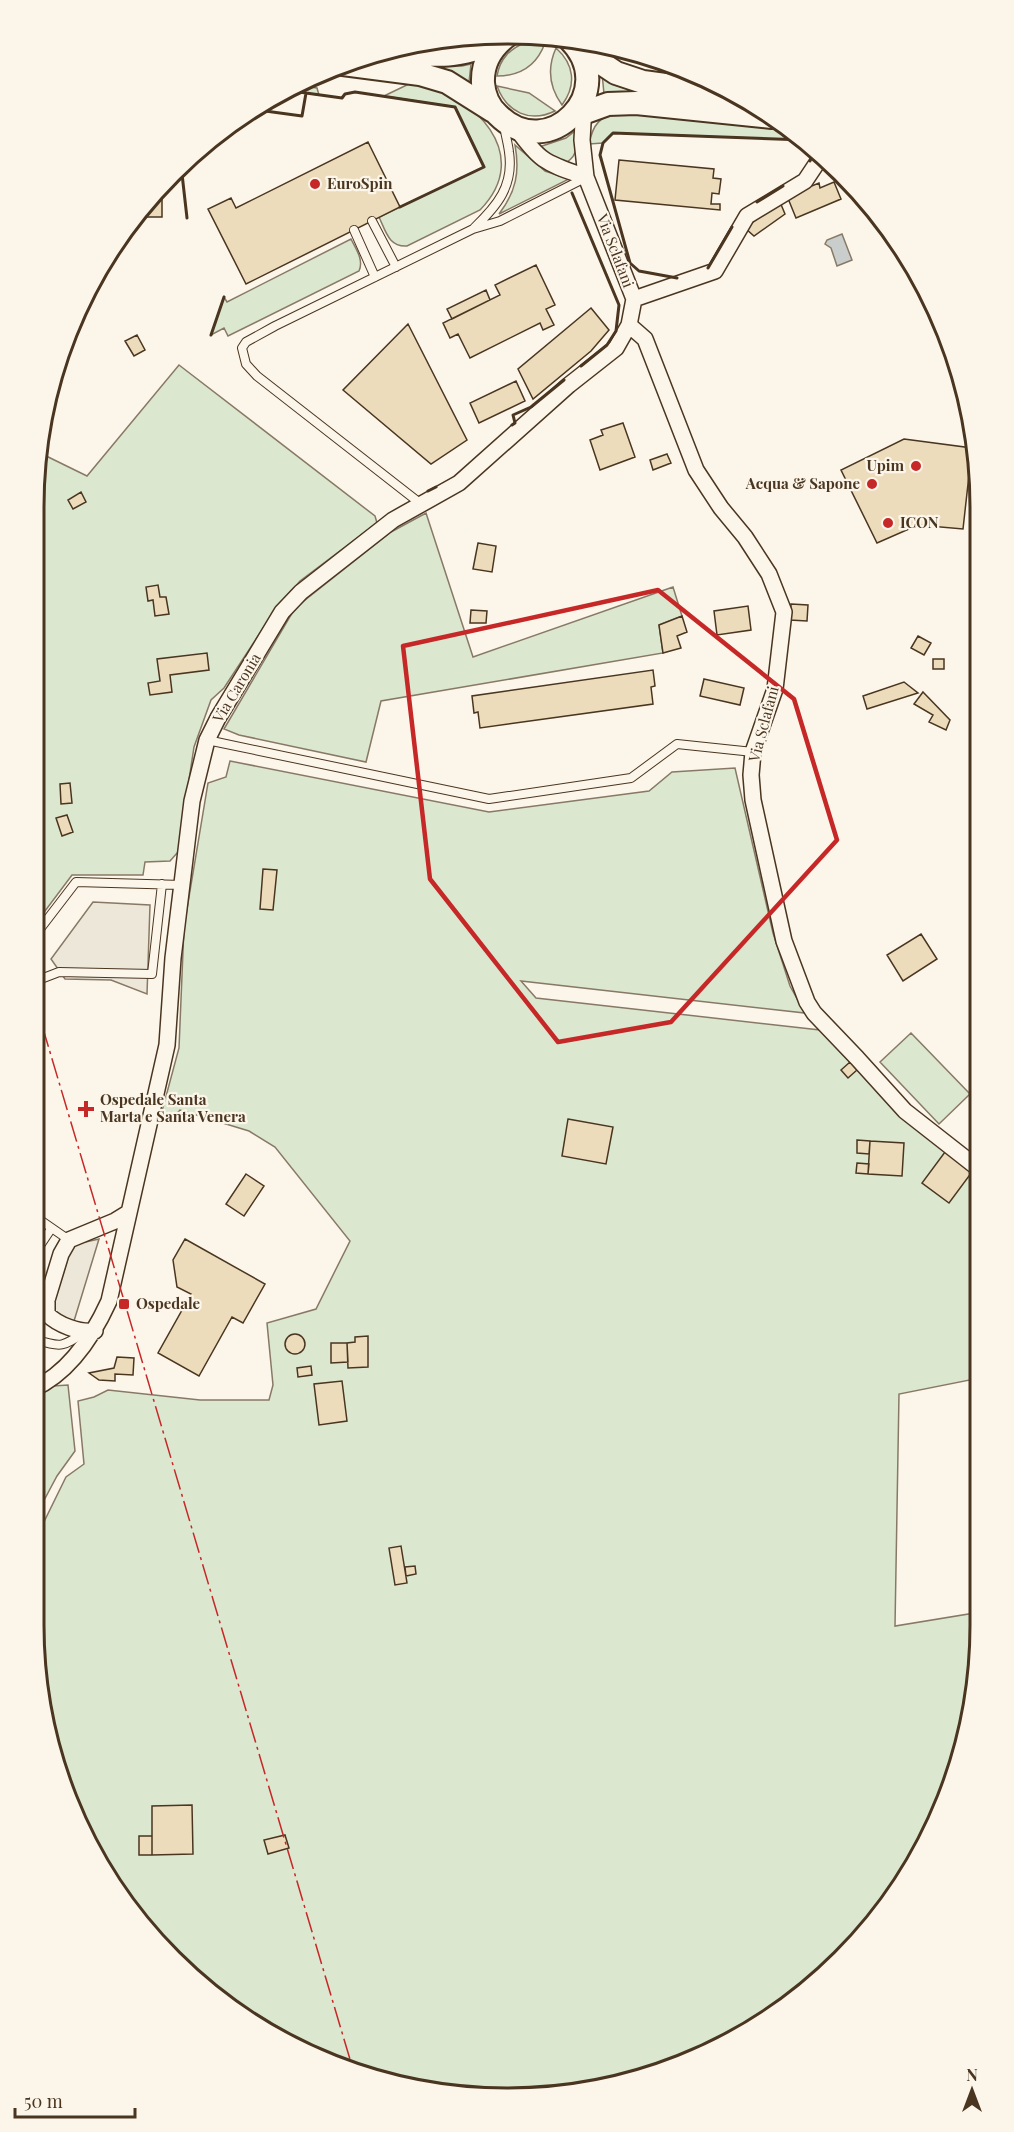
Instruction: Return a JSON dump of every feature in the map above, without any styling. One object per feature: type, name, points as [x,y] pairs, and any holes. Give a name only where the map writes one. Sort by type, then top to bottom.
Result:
[{"type":"main road","points":[[414,53],[441,56],[457,55],[486,44]]},
{"type":"main road","points":[[498,44],[491,51],[485,63],[484,89],[504,120]]},
{"type":"main road","points":[[363,67],[420,74],[447,82],[504,120],[529,131],[544,131],[559,126],[580,107],[588,75],[585,60],[577,49]]},
{"type":"main road","points":[[582,50],[616,73],[643,82],[697,85]]},
{"type":"main road","points":[[580,107],[636,103],[754,115]]},
{"type":"street","name":"Via Sclafani","points":[[580,107],[586,177],[634,299],[629,326],[645,339],[696,470],[769,574],[784,612],[775,689],[753,752],[751,775],[753,800],[784,941],[807,1002],[814,1013],[905,1111],[970,1162]]},
{"type":"street","points":[[504,120],[535,154],[548,164],[586,177]]},
{"type":"street","points":[[634,299],[715,272],[747,216],[805,181],[817,163]]},
{"type":"street","name":"Via Caronia","points":[[44,1384],[76,1355],[109,1301],[167,1045],[173,958],[192,801],[207,740],[282,612],[320,576],[393,520],[459,483],[569,385],[616,348],[629,326]]},
{"type":"street","points":[[44,1306],[69,1240],[115,1221],[128,1213]]},
{"type":"street","points":[[44,1315],[89,1332]]},
{"type":"lane","points":[[473,229],[495,208],[503,196],[508,180],[510,166],[504,120]]},
{"type":"lane","points":[[421,504],[256,376],[246,364],[242,348],[246,342],[375,277],[473,229],[500,221],[586,177]]},
{"type":"lane","points":[[372,221],[396,267]]},
{"type":"lane","points":[[354,230],[375,277]]},
{"type":"lane","points":[[207,740],[489,799],[632,778],[677,744],[753,752]]},
{"type":"lane","points":[[44,924],[76,882],[182,885]]},
{"type":"lane","points":[[44,978],[59,972],[152,974],[162,884]]},
{"type":"lane","points":[[44,1224],[69,1240]]},
{"type":"lane","points":[[44,1240],[51,1229]]},
{"type":"lane","points":[[44,1342],[64,1346],[89,1332]]},
{"type":"highlighted area","points":[[658,590],[794,699],[837,840],[671,1022],[558,1042],[430,879],[403,646]]},
{"type":"green space","points":[[522,44],[544,45],[542,51],[527,68],[513,74],[497,76],[501,64],[515,48]]},
{"type":"green space","points":[[556,48],[567,61],[571,75],[570,90],[562,105],[554,91],[551,77],[551,63]]},
{"type":"green space","points":[[471,64],[469,82],[436,69],[437,65]]},
{"type":"green space","points":[[602,73],[639,88],[638,93],[604,94]]},
{"type":"green space","points":[[415,81],[437,88],[476,113],[490,129],[499,148],[501,168],[495,189],[480,210],[407,246],[401,246],[389,238],[379,217],[484,167],[455,107],[384,96]]},
{"type":"green space","points":[[497,86],[529,93],[555,111],[537,116],[520,113],[507,103]]},
{"type":"green space","points":[[311,87],[317,88],[319,95],[300,92]]},
{"type":"green space","points":[[619,110],[766,123],[790,139],[613,133],[603,143],[589,144],[595,126]]},
{"type":"green space","points":[[575,131],[577,144],[574,156],[567,162],[559,161],[539,147],[566,138]]},
{"type":"green space","points":[[515,145],[545,171],[569,179],[499,214],[513,190],[517,173]]},
{"type":"green space","points":[[351,239],[360,259],[359,271],[228,336],[224,328],[211,335],[224,297],[227,302]]},
{"type":"green space","points":[[179,365],[375,516],[377,523],[300,581],[275,610],[224,688],[211,700],[194,747],[178,852],[170,861],[145,862],[143,875],[72,875],[44,912],[44,477],[46,456],[87,476]]},
{"type":"green space","points":[[426,513],[473,657],[673,587],[682,616],[659,625],[663,653],[381,701],[366,762],[239,735],[224,729],[295,608],[391,532]]},
{"type":"green space","points":[[230,761],[489,812],[649,791],[672,772],[735,768],[773,933],[790,986],[805,1013],[521,981],[536,998],[820,1030],[898,1114],[970,1172],[970,1380],[899,1394],[895,1626],[970,1614],[967,1685],[955,1745],[946,1774],[923,1830],[892,1883],[875,1907],[835,1953],[789,1993],[765,2010],[712,2041],[656,2064],[627,2073],[567,2085],[537,2088],[477,2088],[417,2080],[387,2073],[302,2041],[225,1993],[179,1953],[159,1931],[139,1907],[106,1857],[91,1830],[68,1774],[52,1715],[44,1655],[44,1522],[66,1477],[84,1464],[78,1401],[108,1390],[200,1400],[269,1400],[273,1385],[267,1323],[316,1309],[350,1241],[275,1147],[249,1131],[180,1110],[171,1120],[161,1115],[179,1048],[184,927],[208,783],[226,777]]},
{"type":"green space","points":[[911,1033],[970,1094],[939,1124],[880,1062]]},
{"type":"green space","points":[[68,1385],[75,1451],[57,1476],[44,1500],[44,1390],[53,1386]]},
{"type":"shaded area","points":[[842,234],[852,260],[837,266],[831,248],[825,244],[827,240]]},
{"type":"shaded area","points":[[93,902],[150,905],[147,994],[111,980],[65,979],[51,959]]},
{"type":"shaded area","points":[[99,1239],[74,1321],[51,1313],[72,1245]]},
{"type":"building","points":[[368,142],[400,207],[246,284],[208,209],[231,198],[236,208]]},
{"type":"building","points":[[619,160],[714,169],[713,178],[721,179],[719,194],[712,193],[711,204],[720,204],[720,210],[615,200]]},
{"type":"building","points":[[834,182],[841,199],[796,218],[787,196],[819,183],[820,188]]},
{"type":"building","points":[[162,198],[162,217],[146,217]]},
{"type":"building","points":[[780,202],[785,214],[754,236],[745,228]]},
{"type":"building","points":[[536,265],[555,305],[546,309],[554,325],[543,330],[540,323],[470,358],[458,334],[450,338],[443,323],[500,295],[495,285]]},
{"type":"building","points":[[486,290],[490,300],[452,319],[447,309]]},
{"type":"building","points":[[591,308],[609,330],[591,351],[533,399],[518,369]]},
{"type":"building","points":[[408,324],[467,440],[431,464],[343,390]]},
{"type":"building","points":[[137,335],[145,350],[134,356],[125,341]]},
{"type":"building","points":[[516,381],[525,401],[479,423],[470,403]]},
{"type":"building","points":[[623,423],[635,457],[600,470],[590,440],[603,435],[601,430]]},
{"type":"building","points":[[904,439],[967,447],[969,471],[963,529],[918,525],[877,543],[841,470]]},
{"type":"building","points":[[667,454],[671,463],[653,470],[650,460]]},
{"type":"building","points":[[81,492],[86,502],[73,509],[68,500]]},
{"type":"building","points":[[478,543],[496,546],[492,572],[473,569]]},
{"type":"building","points":[[158,585],[160,597],[166,597],[169,614],[155,616],[153,600],[148,601],[146,587]]},
{"type":"building","points":[[791,604],[808,605],[807,621],[790,620]]},
{"type":"building","points":[[748,606],[751,630],[717,635],[714,611]]},
{"type":"building","points":[[471,610],[487,611],[486,623],[470,623]]},
{"type":"building","points":[[682,616],[687,632],[677,636],[681,648],[663,653],[659,625]]},
{"type":"building","points":[[918,636],[931,643],[924,655],[911,648]]},
{"type":"building","points":[[207,653],[209,670],[170,675],[172,692],[150,695],[148,683],[160,681],[157,659]]},
{"type":"building","points":[[933,659],[944,659],[944,669],[933,669]]},
{"type":"building","points":[[653,670],[655,686],[651,687],[653,704],[480,728],[478,712],[474,713],[472,696]]},
{"type":"building","points":[[704,679],[744,688],[740,705],[700,696]]},
{"type":"building","points":[[904,682],[918,693],[867,709],[863,696]]},
{"type":"building","points":[[923,692],[950,720],[946,730],[929,722],[933,715],[914,704]]},
{"type":"building","points":[[70,783],[72,803],[61,804],[60,784]]},
{"type":"building","points":[[67,815],[73,832],[62,836],[56,818]]},
{"type":"building","points":[[263,869],[277,870],[273,910],[260,909]]},
{"type":"building","points":[[921,934],[937,959],[903,981],[887,955]]},
{"type":"building","points":[[850,1062],[857,1070],[848,1078],[841,1070]]},
{"type":"building","points":[[568,1119],[613,1127],[606,1164],[562,1156]]},
{"type":"building","points":[[857,1140],[870,1141],[869,1154],[857,1153]]},
{"type":"building","points":[[870,1141],[904,1143],[902,1176],[868,1174]]},
{"type":"building","points":[[945,1152],[970,1171],[970,1175],[949,1203],[922,1183]]},
{"type":"building","points":[[857,1163],[869,1164],[868,1174],[856,1173]]},
{"type":"building","points":[[246,1174],[264,1186],[244,1216],[226,1204]]},
{"type":"building","points":[[185,1239],[265,1284],[243,1323],[232,1317],[199,1376],[158,1353],[191,1294],[177,1287],[173,1260]]},
{"type":"building","points":[[295,1334],[302,1337],[305,1344],[302,1351],[295,1354],[288,1351],[285,1344],[288,1337]]},
{"type":"building","points":[[368,1336],[368,1367],[348,1368],[347,1343],[355,1342],[355,1337]]},
{"type":"building","points":[[331,1343],[347,1343],[348,1362],[331,1363]]},
{"type":"building","points":[[117,1357],[134,1358],[133,1375],[115,1374],[115,1381],[99,1380],[89,1373],[114,1368]]},
{"type":"building","points":[[311,1366],[312,1375],[298,1377],[297,1368]]},
{"type":"building","points":[[342,1381],[347,1421],[319,1425],[314,1384]]},
{"type":"building","points":[[401,1546],[407,1583],[395,1585],[389,1548]]},
{"type":"building","points":[[415,1566],[416,1574],[406,1576],[405,1567]]},
{"type":"building","points":[[192,1805],[193,1854],[152,1855],[152,1806]]},
{"type":"building","points":[[285,1835],[289,1848],[268,1854],[264,1840]]},
{"type":"building","points":[[139,1836],[152,1836],[152,1855],[139,1855]]},
{"type":"wall","points":[[267,111],[302,116],[306,93],[300,92]]},
{"type":"wall","points":[[306,93],[342,98],[345,94],[355,92],[455,107],[484,167],[400,207]]},
{"type":"wall","points":[[677,278],[639,271],[630,263],[600,155],[603,143],[613,133],[790,139]]},
{"type":"wall","points":[[182,176],[187,218]]},
{"type":"wall","points":[[757,202],[783,186]]},
{"type":"wall","points":[[572,193],[619,305],[616,331],[607,345],[581,366]]},
{"type":"wall","points":[[708,268],[732,227]]},
{"type":"wall","points":[[211,335],[224,297]]},
{"type":"wall","points":[[512,425],[515,423],[513,415],[531,407],[564,380]]},
{"type":"wall","points":[[428,491],[436,487]]},
{"type":"power","points":[[44,1032],[351,2061]]},
{"type":"place","name":"EuroSpin","points":[[315,184]]},
{"type":"place","name":"Upim","points":[[916,466]]},
{"type":"place","name":"Acqua & Sapone","points":[[872,484]]},
{"type":"place","name":"ICON","points":[[888,523]]},
{"type":"place","name":"Ospedale Santa Marta e Santa Venera","points":[[86,1109]]},
{"type":"place","name":"Ospedale","points":[[124,1304]]}]
